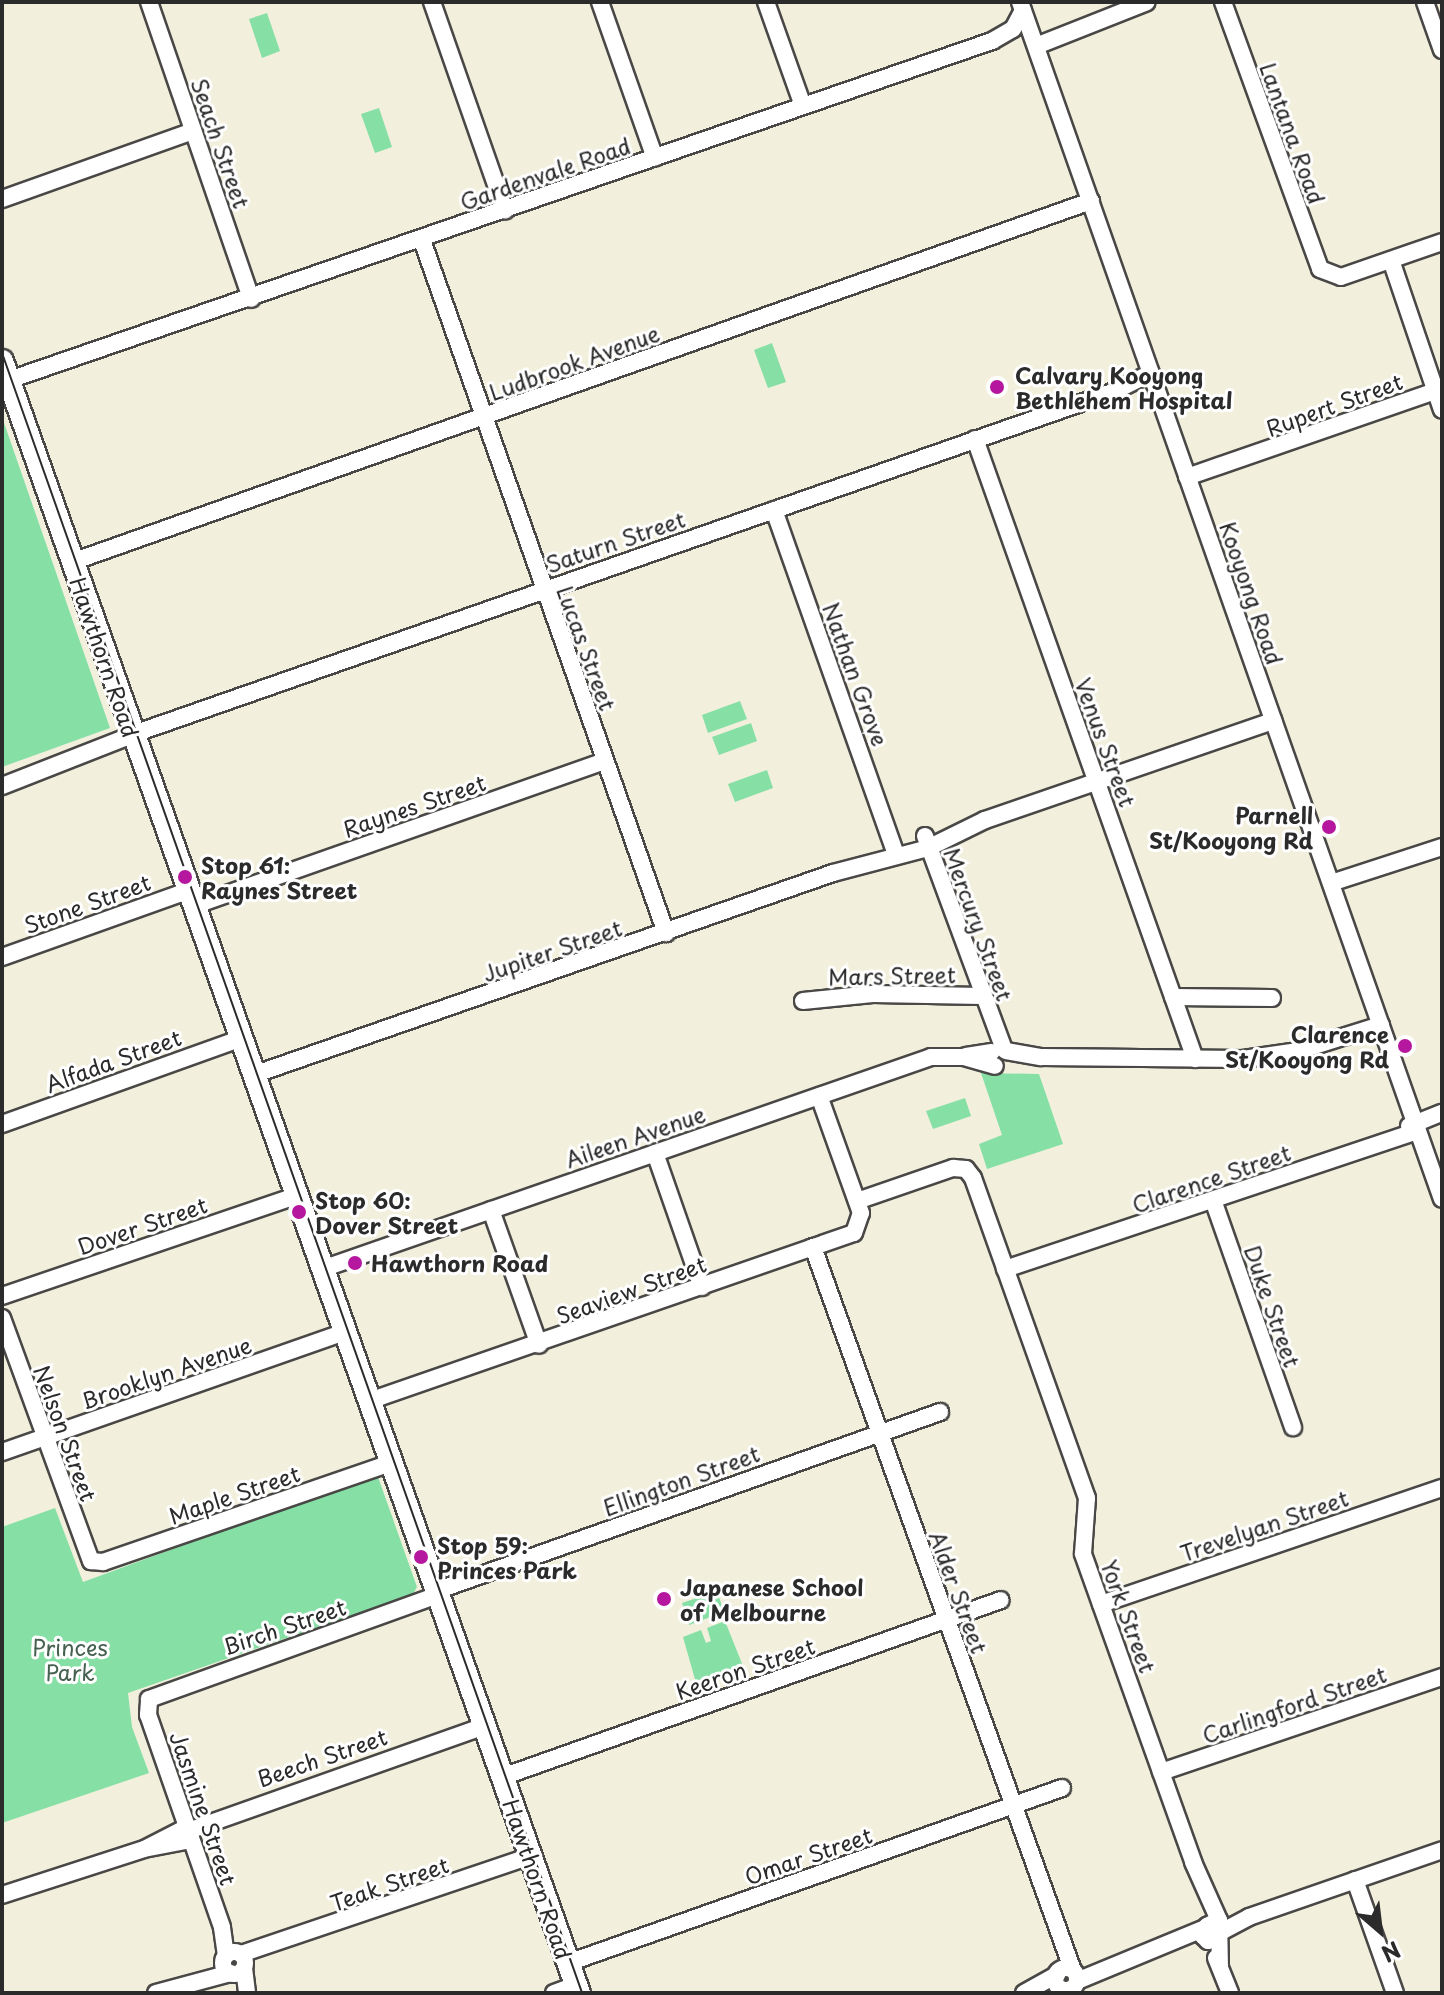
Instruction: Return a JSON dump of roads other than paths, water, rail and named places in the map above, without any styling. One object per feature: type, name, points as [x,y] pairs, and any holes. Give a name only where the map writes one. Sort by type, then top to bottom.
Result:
[{"type":"main road","name":"Hawthorn Road","points":[[8,377],[132,737],[578,1989]]},
{"type":"street","name":"Seach Street","points":[[149,2],[251,299]]},
{"type":"street","points":[[432,2],[505,211]]},
{"type":"street","points":[[600,2],[655,158]]},
{"type":"street","points":[[766,2],[803,106]]},
{"type":"street","points":[[1034,42],[1147,2]]},
{"type":"street","name":"Lantana Road","points":[[1223,2],[1313,256],[1328,274],[1351,274],[1391,260]]},
{"type":"street","points":[[1425,2],[1442,50]]},
{"type":"street","name":"Gardenvale Road","points":[[8,377],[69,363],[992,41],[1013,29],[1022,6]]},
{"type":"street","name":"Kooyong Road","points":[[1022,6],[1442,1199]]},
{"type":"street","points":[[2,199],[193,131]]},
{"type":"street","name":"Ludbrook Avenue","points":[[72,562],[1091,201]]},
{"type":"street","name":"Lucas Street","points":[[422,240],[666,933]]},
{"type":"street","points":[[1442,242],[1391,260],[1442,410]]},
{"type":"street","name":"Saturn Street","points":[[2,786],[543,590],[1152,377]]},
{"type":"street","name":"Rupert Street","points":[[1189,481],[1435,391]]},
{"type":"street","name":"Venus Street","points":[[975,439],[1195,1059]]},
{"type":"street","name":"Nathan Grove","points":[[774,510],[894,849]]},
{"type":"street","name":"Jupiter Street","points":[[254,1079],[894,849],[926,842],[1272,716]]},
{"type":"street","name":"Raynes Street","points":[[190,899],[604,761]]},
{"type":"street","name":"Mercury Street","points":[[926,842],[993,1026],[999,1056]]},
{"type":"street","points":[[1332,887],[1442,847]]},
{"type":"street","name":"Stone Street","points":[[2,957],[190,899]]},
{"type":"street","name":"Mars Street","points":[[803,1001],[873,994],[982,996]]},
{"type":"street","points":[[1173,997],[1272,998]]},
{"type":"street","name":"Aileen Avenue","points":[[322,1269],[931,1057],[1195,1059],[1280,1056],[1381,1025]]},
{"type":"street","name":"Alfada Street","points":[[2,1124],[240,1039]]},
{"type":"street","points":[[819,1096],[857,1201]]},
{"type":"street","name":"Clarence Street","points":[[1006,1272],[1383,1140],[1442,1103]]},
{"type":"street","name":"Clarence Street","points":[[1415,1122],[1442,1113]]},
{"type":"street","points":[[655,1153],[702,1287]]},
{"type":"street","name":"York Street","points":[[857,1201],[953,1168],[966,1169],[1087,1498],[1082,1548],[1206,1897],[1213,1930]]},
{"type":"street","name":"Dover Street","points":[[2,1296],[296,1196]]},
{"type":"street","name":"Duke Street","points":[[1213,1200],[1293,1427]]},
{"type":"street","name":"Seaview Street","points":[[370,1405],[813,1247],[860,1227],[857,1201]]},
{"type":"street","points":[[491,1210],[539,1345]]},
{"type":"street","name":"Alder Street","points":[[813,1247],[1063,1951],[1067,1981]]},
{"type":"street","name":"Nelson Street","points":[[2,1318],[91,1561]]},
{"type":"street","name":"Brooklyn Avenue","points":[[2,1452],[344,1332]]},
{"type":"street","name":"Ellington Street","points":[[437,1593],[940,1412]]},
{"type":"street","name":"Maple Street","points":[[91,1561],[103,1562],[391,1463]]},
{"type":"street","name":"Trevelyan Street","points":[[1101,1604],[1442,1488]]},
{"type":"street","name":"Birch Street","points":[[147,1703],[159,1693],[437,1593]]},
{"type":"street","name":"Keeron Street","points":[[502,1777],[1001,1600]]},
{"type":"street","name":"Carlingford Street","points":[[1161,1772],[1442,1677]]},
{"type":"street","name":"Jasmine Street","points":[[147,1703],[245,1993]]},
{"type":"street","name":"Beech Street","points":[[2,1895],[144,1849],[223,1815],[483,1722]]},
{"type":"street","name":"Omar Street","points":[[568,1963],[1062,1788]]},
{"type":"street","points":[[1026,1992],[1067,1981],[1442,1850]]},
{"type":"street","name":"Teak Street","points":[[156,1993],[262,1951],[530,1856]]},
{"type":"street","points":[[1355,1880],[1395,1993]]},
{"type":"street","points":[[1213,1930],[1220,1966],[1230,1993]]},
{"type":"street","points":[[554,1993],[578,1989]]},
{"type":"tram line","points":[[2,353],[582,1993]]},
{"type":"place","name":"Calvary Kooyong Bethlehem Hospital","points":[[997,387]]},
{"type":"place","name":"Parnell St/Kooyong Rd","points":[[1329,827]]},
{"type":"place","name":"Stop 61: Raynes Street","points":[[185,877]]},
{"type":"place","name":"Clarence St/Kooyong Rd","points":[[1405,1046]]},
{"type":"place","name":"Stop 60: Dover Street","points":[[299,1212]]},
{"type":"place","name":"Hawthorn Road","points":[[355,1263]]},
{"type":"place","name":"Stop 59: Princes Park","points":[[421,1557]]},
{"type":"place","name":"Japanese School of Melbourne","points":[[664,1599]]},
{"type":"park label","name":"Princes Park","points":[[70,1658]]}]
